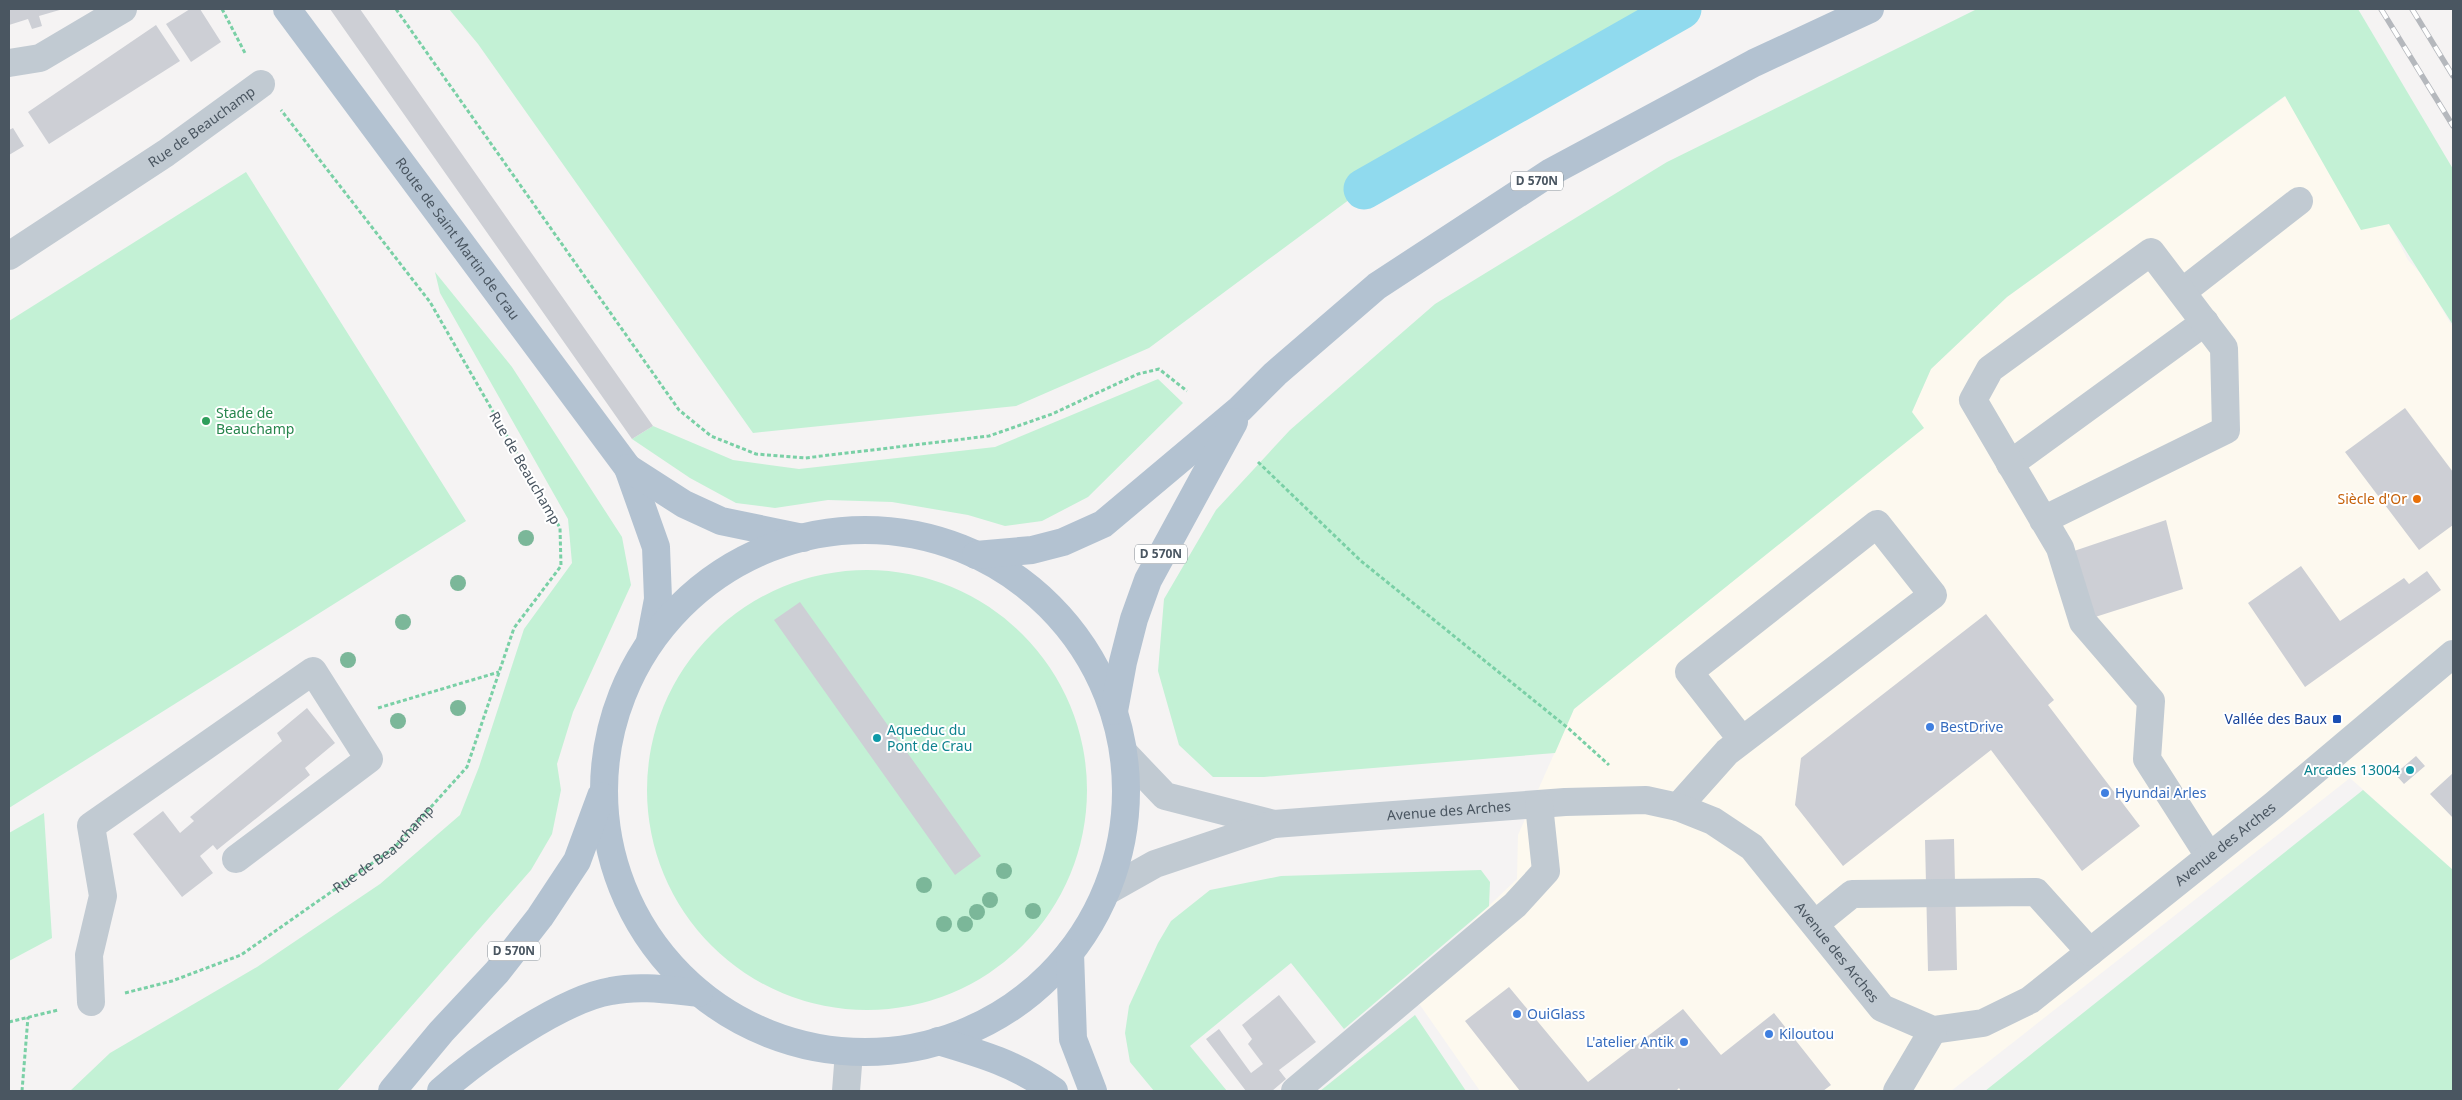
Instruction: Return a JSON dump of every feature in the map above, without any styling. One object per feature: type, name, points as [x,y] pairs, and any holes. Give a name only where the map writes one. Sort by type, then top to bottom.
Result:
[{"type":"main road","name":"Route de Saint Martin de Crau","points":[[287,9],[628,468],[656,547],[658,599],[650,642]]},
{"type":"main road","name":"D 570N","points":[[976,555],[1040,548],[1063,542],[1103,524],[1240,409],[1275,374],[1377,286],[1552,172],[1754,62],[1870,9]]},
{"type":"main road","name":"D 570N","points":[[1114,711],[1125,653],[1148,580],[1240,409]]},
{"type":"main road","name":"Route de Saint Martin de Crau","points":[[628,468],[684,504],[721,520],[803,538]]},
{"type":"main road","points":[[873,530],[909,534],[943,542],[976,555],[1014,576],[1047,603],[1075,635],[1098,671],[1114,711],[1124,753],[1126,800],[1121,846],[1107,891],[1091,923],[1070,953],[1043,982],[1011,1008],[976,1027],[938,1041],[894,1050],[849,1052],[808,1046],[769,1034],[732,1016],[698,993],[658,951],[628,902],[610,847],[603,790],[609,738],[622,696],[650,642],[680,606],[717,576],[758,553],[803,538],[838,532],[873,530]]},
{"type":"main road","name":"D 570N","points":[[392,1091],[441,1032],[497,972],[540,916],[577,861],[603,790]]},
{"type":"main road","points":[[1070,953],[1074,1039],[1093,1091]]},
{"type":"main road","points":[[441,1091],[455,1078],[511,1039],[562,1009],[610,991],[647,988],[698,993]]},
{"type":"main road","points":[[938,1041],[987,1055],[1029,1074],[1054,1091]]},
{"type":"street","points":[[9,63],[40,58],[123,9]]},
{"type":"street","name":"Rue de Beauchamp","points":[[9,256],[166,153],[261,84]]},
{"type":"street","points":[[2182,292],[2299,201]]},
{"type":"street","points":[[2043,520],[2226,430],[2224,348],[2151,252],[1990,369],[1973,400],[2010,464],[2043,520],[2060,548],[2083,622],[2151,702],[2147,759],[2209,856]]},
{"type":"street","points":[[2010,464],[2205,322]]},
{"type":"street","points":[[1678,807],[1727,752],[1933,595],[1877,524],[1688,672],[1742,740]]},
{"type":"street","name":"Avenue des Arches","points":[[1107,891],[1155,864],[1274,824],[1539,805],[1646,800],[1678,807],[1719,824],[1752,846],[1882,1008],[1933,1030],[1983,1023],[2030,1000],[2274,805],[2453,654]]},
{"type":"street","points":[[92,1002],[89,955],[103,896],[91,826],[313,672],[370,759],[236,859]]},
{"type":"street","name":"Avenue des Arches","points":[[1124,753],[1165,796],[1274,824]]},
{"type":"street","points":[[1295,1091],[1515,905],[1546,871],[1539,805]]},
{"type":"street","points":[[1815,924],[1852,894],[2036,892],[2090,952]]},
{"type":"street","points":[[1897,1091],[1933,1030]]},
{"type":"street","points":[[846,1091],[849,1052]]},
{"type":"path","points":[[222,9],[261,84]]},
{"type":"path","points":[[396,9],[679,410],[711,436],[756,454],[805,458],[989,436],[1052,414],[1138,374],[1159,369],[1187,391]]},
{"type":"path","name":"Rue de Beauchamp","points":[[9,1022],[172,981],[241,955],[394,848],[467,767],[514,628],[561,566],[560,528],[430,302],[261,84]]},
{"type":"path","points":[[1258,462],[1361,562],[1568,728],[1646,800]]},
{"type":"path","points":[[343,718],[499,672]]},
{"type":"path","points":[[22,1091],[28,1018]]},
{"type":"shaded area","points":[[2286,96],[2361,229],[2389,224],[2408,260],[2423,276],[2453,328],[2453,870],[2350,778],[1951,1091],[1480,1091],[1406,985],[1517,879],[1518,835],[1574,709],[1923,428],[1912,412],[1931,369],[2007,297]]},
{"type":"green space","points":[[449,9],[1669,9],[1396,165],[1149,348],[1016,406],[753,433],[478,44]]},
{"type":"green space","points":[[1977,9],[2358,9],[2453,169],[2453,325],[2389,224],[2361,230],[2285,96],[2007,297],[1931,369],[1912,412],[1924,428],[1574,709],[1555,753],[1264,777],[1213,777],[1179,745],[1158,671],[1164,599],[1216,510],[1290,430],[1435,304],[1667,162]]},
{"type":"green space","name":"Stade de Beauchamp","points":[[246,172],[466,521],[9,808],[9,321]]},
{"type":"green space","points":[[435,272],[512,367],[622,537],[631,585],[573,712],[557,764],[561,790],[552,834],[531,870],[337,1091],[70,1091],[110,1053],[257,967],[380,884],[460,815],[479,767],[524,629],[572,563],[568,519],[440,293]]},
{"type":"green space","points":[[1158,379],[1183,403],[1088,497],[1042,521],[1005,526],[968,515],[892,502],[828,500],[775,508],[736,503],[690,478],[632,439],[653,426],[733,460],[799,469],[995,447]]},
{"type":"green space","points":[[867,570],[910,574],[951,586],[989,607],[1023,634],[1050,668],[1071,706],[1083,747],[1087,790],[1083,833],[1071,874],[1050,912],[1023,946],[989,973],[951,994],[910,1006],[867,1010],[824,1006],[783,994],[745,973],[711,946],[684,912],[663,874],[651,833],[647,790],[651,747],[663,706],[684,668],[711,634],[745,607],[783,586],[824,574]]},
{"type":"green space","points":[[2363,790],[2453,870],[2453,1091],[1985,1091]]},
{"type":"green space","points":[[44,813],[52,938],[9,961],[9,833]]},
{"type":"green space","points":[[1481,870],[1490,882],[1489,906],[1344,1029],[1291,963],[1190,1046],[1227,1091],[1154,1091],[1130,1062],[1125,1033],[1129,1006],[1158,943],[1171,921],[1210,890],[1281,876]]},
{"type":"green space","points":[[1415,1015],[1466,1091],[1320,1091]]},
{"type":"building","points":[[9,9],[63,9],[39,16],[42,26],[32,29],[28,19],[9,25]]},
{"type":"building","points":[[190,9],[200,9],[221,42],[191,62],[166,24]]},
{"type":"building","points":[[330,9],[360,9],[653,426],[632,439]]},
{"type":"building","points":[[156,25],[180,61],[49,144],[28,112]]},
{"type":"building","points":[[13,128],[24,146],[9,155],[9,130]]},
{"type":"building","name":"Siècle d'Or","points":[[2405,408],[2453,472],[2453,525],[2419,550],[2345,452]]},
{"type":"building","points":[[2166,520],[2183,589],[2092,618],[2074,551]]},
{"type":"building","points":[[2301,566],[2340,621],[2404,578],[2409,584],[2427,571],[2441,590],[2305,687],[2248,603]]},
{"type":"building","name":"Aqueduc du Pont de Crau","points":[[800,602],[981,856],[955,875],[774,620]]},
{"type":"building","name":"BestDrive","points":[[1986,614],[2054,700],[2048,705],[2140,826],[2082,871],[1991,750],[1843,866],[1795,805],[1801,758]]},
{"type":"building","points":[[307,708],[335,743],[305,768],[310,775],[217,850],[213,845],[200,856],[213,873],[182,897],[133,834],[163,811],[180,833],[194,821],[190,817],[282,741],[277,733]]},
{"type":"building","name":"Arcades 13004","points":[[2416,756],[2425,766],[2404,784],[2395,774]]},
{"type":"building","points":[[2453,773],[2453,818],[2430,794]]},
{"type":"building","points":[[1954,839],[1957,970],[1928,971],[1925,840]]},
{"type":"building","points":[[1509,987],[1588,1082],[1683,1009],[1721,1055],[1774,1013],[1831,1085],[1823,1091],[1681,1091],[1679,1088],[1676,1091],[1520,1091],[1465,1021]]},
{"type":"building","points":[[1279,995],[1316,1042],[1279,1070],[1286,1079],[1272,1091],[1246,1091],[1206,1039],[1219,1029],[1251,1073],[1263,1064],[1248,1044],[1252,1039],[1242,1025]]},
{"type":"waterway","points":[[1364,189],[1681,9]]},
{"type":"railway","points":[[2381,9],[2453,126]]},
{"type":"railway","points":[[2412,9],[2453,76]]},
{"type":"place","name":"Stade de Beauchamp","points":[[206,421]]},
{"type":"place","name":"Siècle d'Or","points":[[2417,499]]},
{"type":"place","name":"Vallée des Baux","points":[[2337,719]]},
{"type":"place","name":"BestDrive","points":[[1930,727]]},
{"type":"place","name":"Aqueduc du Pont de Crau","points":[[877,738]]},
{"type":"place","name":"Arcades 13004","points":[[2410,770]]},
{"type":"place","name":"Hyundai Arles","points":[[2105,793]]},
{"type":"place","name":"OuiGlass","points":[[1517,1014]]},
{"type":"place","name":"Kiloutou","points":[[1769,1034]]},
{"type":"place","name":"L'atelier Antik","points":[[1684,1042]]}]
